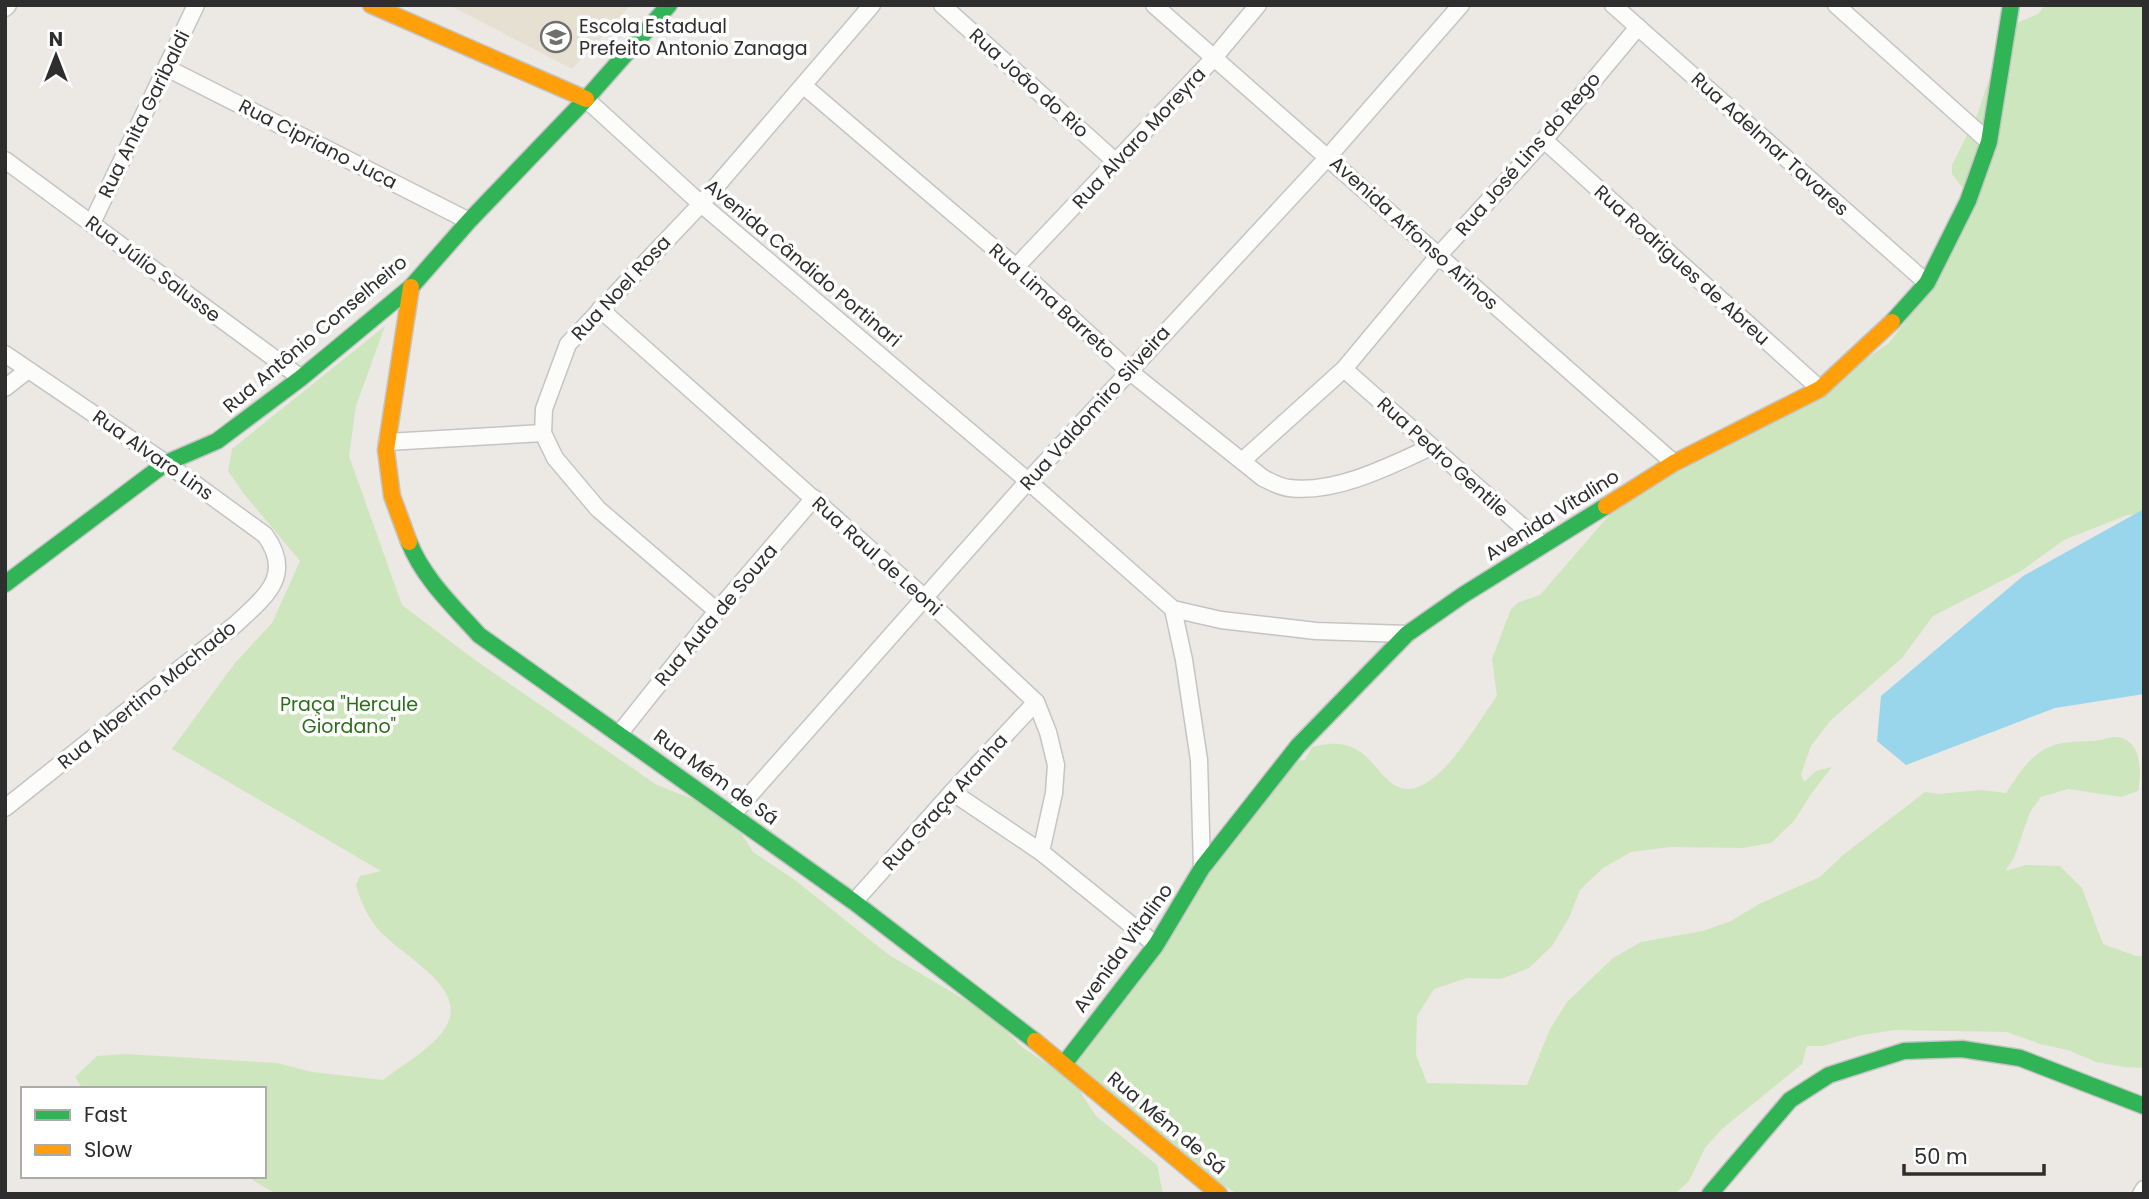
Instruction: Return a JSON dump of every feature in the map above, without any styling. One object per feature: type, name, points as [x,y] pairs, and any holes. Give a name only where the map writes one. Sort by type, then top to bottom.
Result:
[{"type":"street","name":"Rua Anita Garibaldi","points":[[92,223],[196,5]]},
{"type":"street","name":"Avenida Cândido Portinari","points":[[371,5],[586,100],[701,204],[1028,481],[1173,609],[1221,620],[1316,631],[1407,634]]},
{"type":"street","name":"Rua Antônio Conselheiro","points":[[5,584],[166,463],[217,441],[301,378],[411,287],[469,221],[586,100],[669,5]]},
{"type":"street","name":"Rua Noel Rosa","points":[[543,433],[544,409],[568,344],[701,204],[872,5]]},
{"type":"street","name":"Rua João do Rio","points":[[942,5],[1116,162]]},
{"type":"street","name":"Avenida Affonso Arinos","points":[[1154,5],[1674,463]]},
{"type":"street","name":"Rua Alvaro Moreyra","points":[[1016,267],[1213,59],[1258,5]]},
{"type":"street","name":"Rua Valdomiro Silveira","points":[[733,814],[1028,481],[1328,157],[1461,5]]},
{"type":"street","name":"Rua Adelmar Tavares","points":[[1613,5],[1927,283]]},
{"type":"street","points":[[1836,5],[1989,142]]},
{"type":"street","name":"Avenida Vitalino","points":[[1063,1064],[1156,945],[1202,868],[1298,746],[1407,634],[1462,595],[1674,463],[1820,389],[1896,319],[1927,283],[1968,201],[1989,142],[2011,5]]},
{"type":"street","name":"Rua José Lins do Rego","points":[[1242,461],[1344,369],[1438,255],[1544,140],[1638,27]]},
{"type":"street","name":"Rua Cipriano Juca","points":[[167,68],[469,221]]},
{"type":"street","name":"Rua Lima Barreto","points":[[804,86],[1016,267],[1129,371],[1263,478],[1287,488],[1313,488],[1371,475],[1431,447]]},
{"type":"street","name":"Rua Rodrigues de Abreu","points":[[1544,140],[1820,389]]},
{"type":"street","name":"Rua Júlio Salusse","points":[[5,160],[301,378]]},
{"type":"street","name":"Rua Mém de Sá","points":[[411,287],[386,450],[392,496],[413,552],[444,597],[480,635],[855,902],[1063,1064],[1209,1191]]},
{"type":"street","name":"Rua Raul de Leoni","points":[[600,309],[925,598],[1036,702],[1048,732],[1056,765],[1054,793],[1041,852]]},
{"type":"street","name":"Rua Alvaro Lins","points":[[5,354],[166,463],[265,535],[276,551],[277,573]]},
{"type":"street","name":"Rua Pedro Gentile","points":[[1344,369],[1543,545]]},
{"type":"street","points":[[5,388],[28,370]]},
{"type":"street","points":[[387,442],[543,433],[555,458],[598,509],[716,611]]},
{"type":"street","name":"Rua Auta de Souza","points":[[619,734],[716,611],[814,498]]},
{"type":"street","name":"Rua Albertino Machado","points":[[5,808],[236,624],[265,597],[277,573]]},
{"type":"street","points":[[1173,609],[1184,660],[1199,760],[1202,868]]},
{"type":"street","name":"Rua Graça Aranha","points":[[855,902],[1036,702]]},
{"type":"street","points":[[952,792],[1041,852],[1156,945]]},
{"type":"street","points":[[1710,1194],[1790,1100],[1829,1075],[1904,1051],[1962,1049],[2020,1058],[2144,1106]]},
{"type":"street","points":[[2141,1194],[2144,1189]]},
{"type":"shaded area","name":"Escola Estadual Prefeito Antonio Zanaga","points":[[449,5],[631,5],[572,69]]},
{"type":"green space","name":"Praça \"Hercule Giordano\"","points":[[2045,5],[2144,5],[2144,514],[2127,515],[2064,540],[2021,571],[1933,616],[1902,658],[1831,720],[1811,746],[1801,774],[1804,782],[1816,771],[1832,767],[1794,821],[1771,843],[1743,848],[1670,847],[1631,852],[1603,868],[1580,890],[1569,918],[1552,946],[1529,968],[1501,979],[1467,978],[1434,989],[1417,1016],[1416,1055],[1427,1083],[1527,1085],[1550,1029],[1567,1002],[1613,958],[1641,942],[1703,931],[1731,921],[1759,904],[1820,877],[1843,855],[1925,792],[1938,794],[1981,790],[2006,793],[2028,763],[2050,746],[2113,737],[2123,738],[2135,749],[2140,774],[2138,791],[2121,797],[2068,789],[2041,797],[2030,812],[2014,858],[2005,871],[2026,865],[2060,866],[2082,888],[2103,944],[2136,956],[2144,956],[2144,1068],[2096,1062],[2068,1050],[2040,1044],[2007,1032],[1895,1030],[1862,1035],[1823,1046],[1807,1046],[1802,1064],[1722,1129],[1705,1148],[1689,1181],[1675,1194],[1238,1194],[1195,1169],[1083,1086],[1081,1093],[1096,1116],[1157,1165],[1163,1194],[276,1194],[249,1178],[266,1178],[266,1087],[82,1087],[75,1077],[97,1056],[126,1054],[277,1063],[312,1072],[383,1080],[433,1042],[449,1020],[450,1004],[444,990],[433,976],[378,929],[365,908],[356,885],[360,876],[381,871],[172,749],[235,663],[272,623],[300,561],[228,471],[232,449],[385,326],[356,406],[349,456],[402,605],[475,660],[657,785],[698,801],[741,833],[753,852],[795,880],[889,955],[989,1014],[1022,1047],[1046,1063],[1055,1063],[1288,762],[1305,760],[1312,747],[1341,744],[1359,751],[1397,786],[1417,788],[1429,781],[1439,774],[1457,753],[1497,696],[1492,659],[1511,609],[1519,602],[1540,595],[1624,498],[1784,415],[1889,343],[1914,310],[1966,192],[1952,174],[1952,165],[1978,113],[2001,42],[2014,24],[2038,14]]},
{"type":"water","points":[[2144,509],[2144,694],[2055,708],[1906,765],[1877,741],[1881,696],[2023,576]]},
{"type":"traffic: fast","points":[[5,584],[166,463],[217,441],[301,378],[411,287],[469,221],[586,99],[669,5]]},
{"type":"traffic: fast","points":[[1892,322],[1927,283],[1968,201],[1989,142],[2011,5]]},
{"type":"traffic: fast","points":[[1064,1064],[1156,945],[1202,868],[1298,746],[1407,634],[1463,595],[1606,506]]},
{"type":"traffic: fast","points":[[409,542],[431,580],[479,635],[854,902],[1035,1041]]},
{"type":"traffic: fast","points":[[1710,1194],[1790,1100],[1829,1075],[1904,1051],[1962,1049],[2020,1058],[2144,1106]]},
{"type":"traffic: slow","points":[[371,5],[586,99]]},
{"type":"traffic: slow","points":[[409,542],[392,496],[386,450],[411,287]]},
{"type":"traffic: slow","points":[[1606,506],[1674,463],[1820,389],[1892,322]]},
{"type":"traffic: slow","points":[[1035,1041],[1219,1194]]},
{"type":"place","name":"Escola Estadual Prefeito Antonio Zanaga","points":[[556,37]]}]
